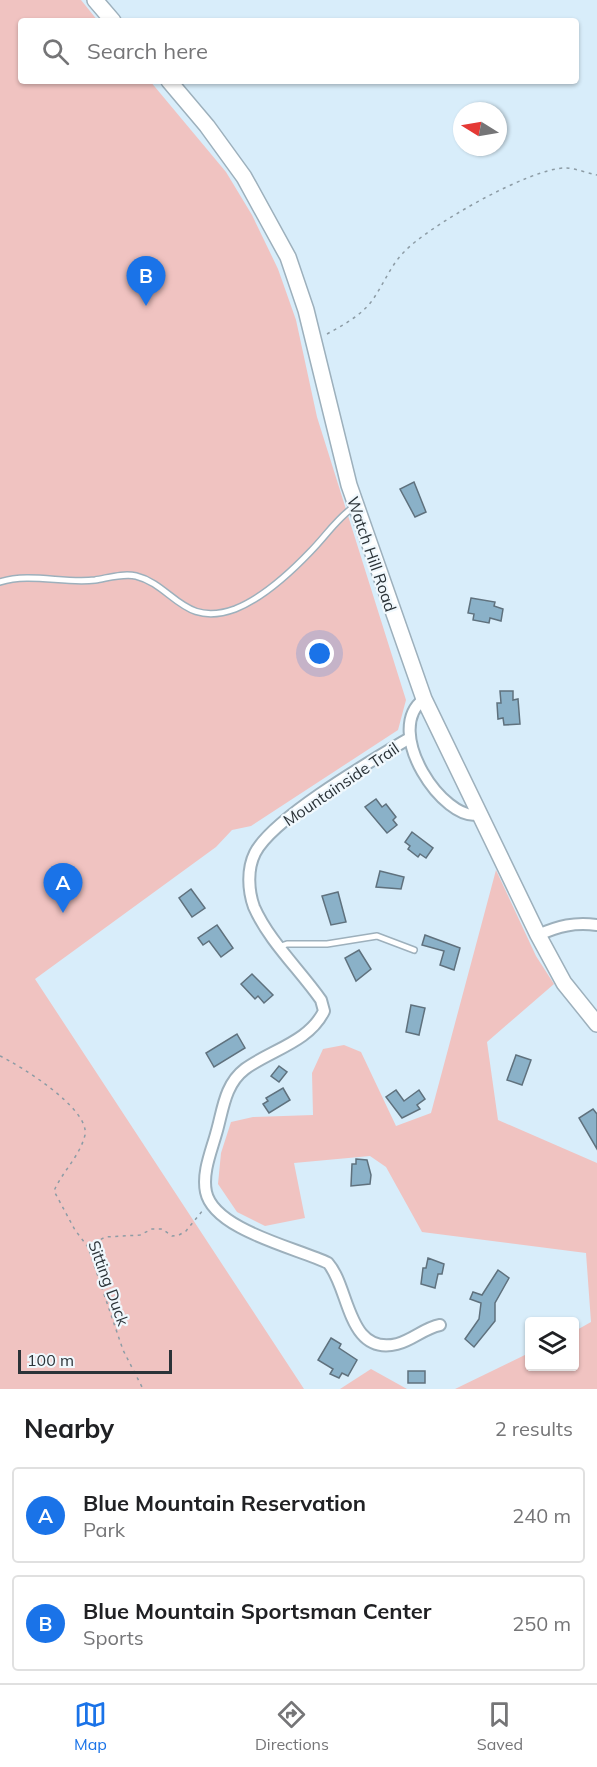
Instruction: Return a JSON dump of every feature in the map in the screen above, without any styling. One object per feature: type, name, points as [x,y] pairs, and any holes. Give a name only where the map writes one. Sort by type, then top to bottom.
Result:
[{"type":"street","points":[[95,0],[110,18]]},
{"type":"street","name":"Watch Hill Road","points":[[172,84],[220,142],[262,206],[288,256],[314,341],[355,506],[424,699],[538,935],[564,983],[597,1024]]},
{"type":"street","name":"Mountainside Trail","points":[[424,699],[410,714],[408,739],[421,768],[443,797],[465,814],[478,814]]},
{"type":"street","name":"Mountainside Trail","points":[[210,1202],[206,1192],[207,1168],[226,1095],[232,1081],[245,1069],[309,1031],[319,1021],[324,1011],[321,1000],[254,906],[249,879],[255,852],[268,834],[294,813],[408,739]]},
{"type":"street","points":[[538,935],[560,925],[580,923],[597,925]]},
{"type":"street","points":[[210,1202],[233,1224],[328,1263],[339,1275],[350,1318],[366,1338],[384,1344],[394,1344],[440,1325]]},
{"type":"lane","points":[[0,582],[30,578],[73,581],[133,575],[144,579],[188,609],[205,613],[234,609],[267,590],[310,552],[345,513],[355,506]]},
{"type":"lane","points":[[281,946],[327,944],[377,936],[414,950]]},
{"type":"path","points":[[314,341],[351,321],[371,302],[402,254],[422,234],[506,186],[537,174],[565,168],[597,175]]},
{"type":"path","name":"Sitting Duck","points":[[0,1056],[22,1067],[74,1108],[85,1122],[85,1135],[54,1191],[75,1230],[88,1247],[119,1340],[143,1389]]},
{"type":"path","points":[[88,1247],[105,1237],[140,1235],[152,1228],[162,1229],[172,1236],[179,1235],[186,1231],[210,1202]]},
{"type":"shaded area","points":[[0,0],[81,0],[96,18],[18,18],[18,84],[153,84],[226,172],[252,215],[278,269],[296,320],[317,417],[406,700],[398,730],[251,826],[232,830],[216,847],[35,979],[304,1389],[0,1389]]},
{"type":"shaded area","points":[[496,870],[536,956],[554,984],[487,1042],[498,1120],[597,1163],[597,1389],[455,1389],[525,1355],[525,1371],[579,1371],[579,1329],[591,1322],[586,1253],[422,1232],[386,1167],[370,1156],[294,1163],[305,1218],[265,1226],[237,1212],[218,1184],[221,1153],[231,1122],[253,1117],[313,1115],[312,1073],[323,1049],[344,1045],[361,1052],[396,1126],[431,1113]]},
{"type":"shaded area","points":[[371,1369],[407,1389],[340,1389]]},
{"type":"building","points":[[414,482],[426,512],[415,517],[400,489]]},
{"type":"building","points":[[471,598],[495,602],[494,606],[503,609],[501,621],[490,618],[489,623],[473,620],[474,614],[468,613]]},
{"type":"building","points":[[500,691],[513,691],[513,700],[518,699],[520,724],[504,725],[503,718],[498,719],[497,703],[501,703]]},
{"type":"building","points":[[376,799],[382,807],[386,804],[396,817],[393,820],[397,825],[387,833],[365,807]]},
{"type":"building","points":[[412,832],[433,848],[426,858],[420,854],[418,857],[408,849],[410,846],[405,842]]},
{"type":"building","points":[[380,871],[404,877],[401,889],[376,887]]},
{"type":"building","points":[[191,889],[205,908],[192,917],[179,898]]},
{"type":"building","points":[[338,892],[346,922],[331,925],[322,896]]},
{"type":"building","points":[[217,925],[233,948],[221,957],[209,941],[203,945],[198,938]]},
{"type":"building","points":[[425,935],[460,948],[454,970],[440,965],[444,951],[422,945]]},
{"type":"building","points":[[359,950],[371,969],[356,981],[345,958]]},
{"type":"building","points":[[252,974],[273,995],[264,1003],[258,996],[255,999],[241,984]]},
{"type":"building","points":[[411,1005],[425,1008],[419,1035],[406,1032]]},
{"type":"building","points":[[237,1034],[245,1048],[214,1067],[206,1053]]},
{"type":"building","points":[[516,1055],[531,1060],[522,1085],[507,1080]]},
{"type":"building","points":[[279,1066],[287,1072],[279,1082],[271,1076]]},
{"type":"building","points":[[283,1088],[290,1100],[269,1113],[263,1104],[268,1101],[266,1098]]},
{"type":"building","points":[[396,1090],[404,1101],[419,1090],[425,1099],[417,1105],[420,1109],[402,1118],[386,1097]]},
{"type":"building","points":[[593,1109],[597,1114],[597,1149],[579,1118]]},
{"type":"building","points":[[356,1159],[367,1160],[371,1175],[370,1184],[351,1186],[352,1164],[356,1164]]},
{"type":"building","points":[[428,1258],[444,1264],[442,1274],[438,1274],[435,1288],[421,1284],[423,1268],[426,1268]]},
{"type":"building","points":[[498,1270],[509,1278],[495,1303],[495,1321],[474,1347],[465,1339],[479,1319],[481,1303],[470,1299],[473,1292],[482,1295]]},
{"type":"building","points":[[331,1338],[341,1344],[339,1348],[357,1360],[348,1376],[342,1373],[339,1378],[330,1374],[333,1369],[318,1360]]},
{"type":"building","points":[[408,1371],[425,1371],[425,1383],[408,1383]]},
{"type":"place","name":"Blue Mountain Sportsman Center","points":[[146,306]]},
{"type":"place","name":"Blue Mountain Reservation","points":[[63,913]]}]
